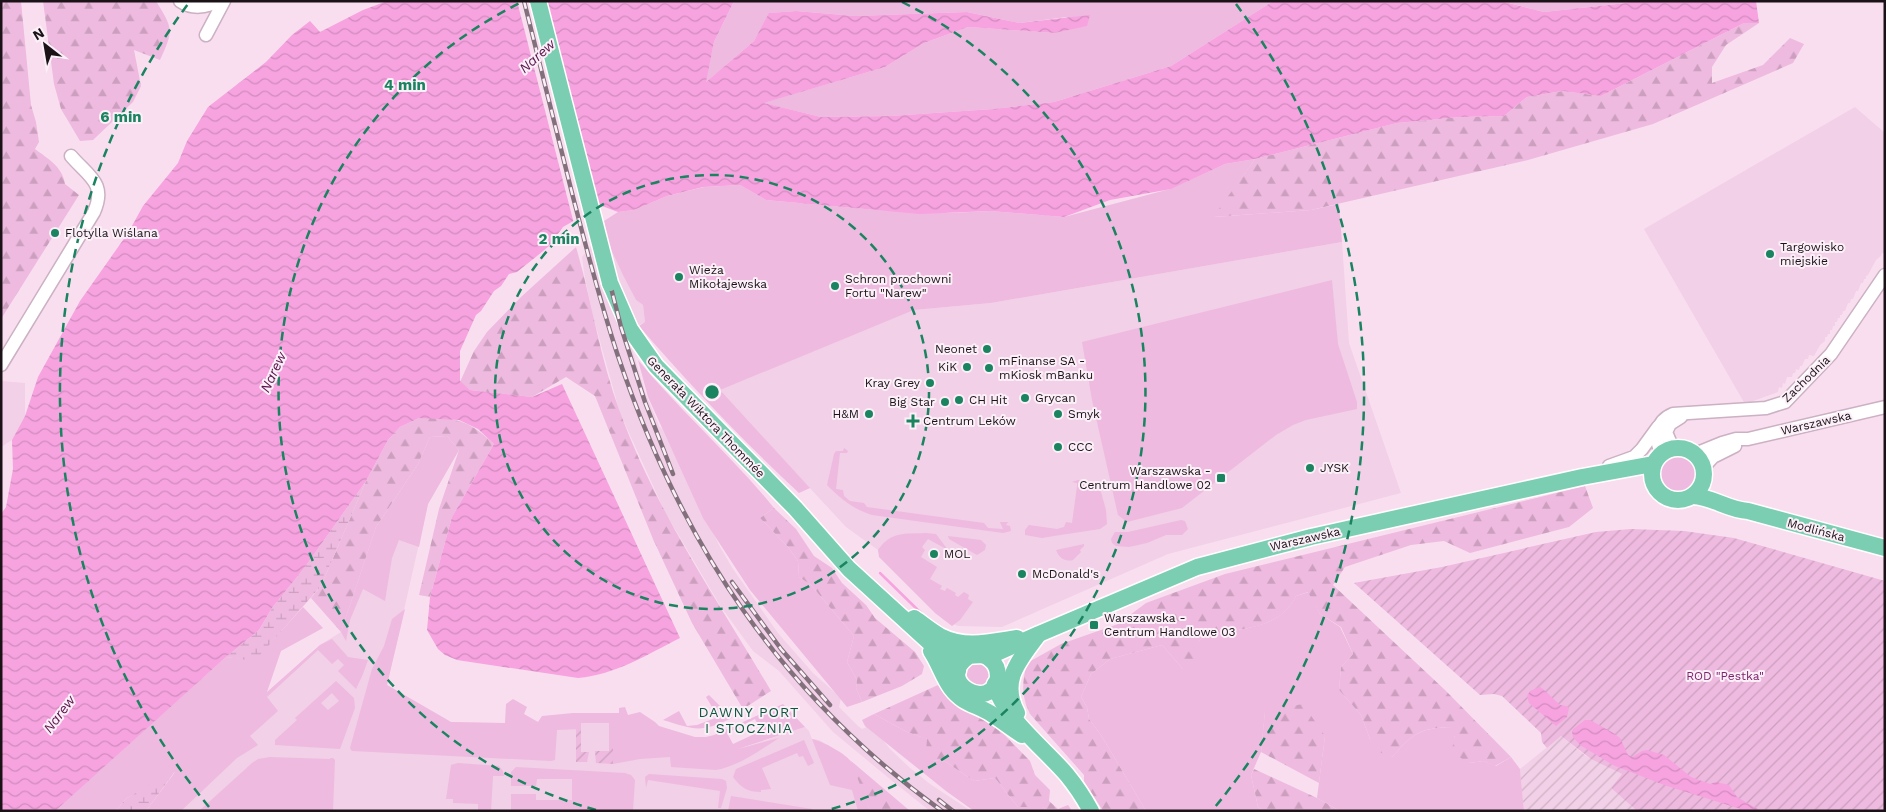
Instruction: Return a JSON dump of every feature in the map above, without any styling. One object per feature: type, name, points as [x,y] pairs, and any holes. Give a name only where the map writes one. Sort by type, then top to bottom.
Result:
[{"type":"main road","name":"Generała Wiktora Thommée","points":[[538,1],[608,274],[616,298],[645,353],[665,377],[796,508],[849,569],[919,635],[951,662],[958,671]]},
{"type":"main road","points":[[1677,448],[1689,450],[1695,454],[1700,459],[1704,473],[1698,491],[1693,496],[1680,500],[1667,498],[1656,490],[1652,481],[1651,470],[1657,458],[1668,449],[1677,448]]},
{"type":"main road","name":"Warszawska","points":[[991,676],[1039,634],[1196,567],[1311,537],[1582,477],[1657,458]]},
{"type":"main road","name":"Modlińska","points":[[1704,473],[1715,491],[1748,512]]},
{"type":"main road","name":"Warszawska","points":[[1582,477],[1637,477],[1652,481]]},
{"type":"main road","name":"Modlińska","points":[[1693,496],[1710,499],[1737,511],[1748,512],[1885,548]]},
{"type":"main road","name":"Generała Wiktora Thommée","points":[[796,508],[823,530],[933,638],[959,655],[969,656]]},
{"type":"main road","points":[[910,616],[954,642],[982,644],[1039,634]]},
{"type":"main road","points":[[1027,736],[1013,705],[1010,692],[1011,678],[1017,664],[1039,634]]},
{"type":"main road","points":[[919,635],[940,665],[950,687],[973,706],[987,711],[1027,736],[1067,775],[1091,811]]},
{"type":"main road","points":[[991,676],[972,694],[963,688],[958,679],[958,671],[961,663],[969,656],[979,654],[1027,736]]},
{"type":"street","points":[[180,1],[196,7],[208,6],[219,1]]},
{"type":"street","points":[[206,35],[224,1]]},
{"type":"street","points":[[1,365],[94,212],[99,200],[98,188],[92,176],[71,156]]},
{"type":"street","name":"Zachodnia","points":[[1582,477],[1634,457],[1646,444],[1660,422],[1674,414],[1766,408],[1785,402],[1831,354],[1885,275]]},
{"type":"street","name":"Warszawska","points":[[1695,454],[1736,439],[1748,439],[1885,407]]},
{"type":"street","points":[[1677,448],[1671,444],[1666,432],[1670,424],[1686,414]]},
{"type":"street","points":[[1657,458],[1659,448],[1658,427]]},
{"type":"street","name":"Warszawska","points":[[1704,473],[1713,457],[1748,439]]},
{"type":"shaded area","name":"Targowisko miejskie","points":[[1855,107],[1885,133],[1884,253],[1876,260],[1866,279],[1861,283],[1853,299],[1848,303],[1837,322],[1835,322],[1835,326],[1830,330],[1830,334],[1825,337],[1825,341],[1820,345],[1814,356],[1809,355],[1799,370],[1796,369],[1792,377],[1787,377],[1785,384],[1783,383],[1782,388],[1779,387],[1778,392],[1745,404],[1644,229]]},
{"type":"shaded area","points":[[1342,242],[1349,343],[1401,493],[1168,554],[1002,627],[958,626],[944,620],[880,557],[878,550],[846,527],[719,390],[914,310],[991,303]]},
{"type":"shaded area","points":[[592,245],[609,245],[636,300],[643,305],[645,322],[639,325],[639,330],[628,336],[645,392],[659,426],[663,430],[719,545],[733,569],[778,633],[813,673],[841,698],[839,707],[862,729],[871,725],[890,749],[909,767],[930,784],[971,811],[930,811],[896,784],[833,732],[779,671],[753,651],[721,607],[665,512],[620,413],[593,316],[585,278],[582,257]]},
{"type":"shaded area","points":[[1,381],[25,383],[25,416],[12,440],[1,447]]},
{"type":"shaded area","points":[[459,450],[428,504],[387,685],[451,722],[572,725],[573,713],[722,755],[805,727],[812,739],[819,740],[851,761],[910,811],[176,811],[267,693],[320,645],[341,632],[376,527]]},
{"type":"shaded area","points":[[1561,736],[1586,756],[1622,774],[1611,788],[1637,811],[1524,811],[1520,769]]},
{"type":"green space","points":[[1,1],[21,1],[31,105],[39,142],[35,149],[58,168],[65,184],[79,195],[1,319]]},
{"type":"green space","points":[[43,1],[156,1],[166,18],[170,30],[168,42],[160,60],[134,50],[141,86],[133,102],[93,140],[80,141],[61,109],[54,84]]},
{"type":"green space","points":[[734,1],[1273,1],[1171,66],[1054,102],[993,109],[890,116],[821,117],[763,103],[885,67],[924,43],[968,27],[1054,33],[1067,17],[1019,23],[967,12],[855,16],[796,11],[770,13],[754,41],[705,83],[714,42]]},
{"type":"green space","points":[[1501,1],[1631,1],[1544,12]]},
{"type":"green space","points":[[1744,23],[1759,23],[1726,45],[1712,67],[1712,83],[1763,65],[1790,38],[1804,44],[1793,63],[1653,124],[1528,160],[1311,210],[1213,217],[1255,159],[1397,123],[1460,117],[1504,116],[1527,97],[1562,91],[1601,96]]},
{"type":"green space","points":[[1255,159],[1214,217],[1311,210],[1339,204],[1342,242],[991,303],[914,310],[720,390],[810,488],[799,493],[717,412],[639,326],[645,322],[643,305],[636,300],[609,245],[604,221],[618,212],[634,210],[667,196],[704,187],[740,185],[766,200],[877,210],[950,213],[990,211],[1064,217],[1170,189],[1225,164]]},
{"type":"green space","points":[[576,247],[607,372],[635,449],[651,485],[689,555],[771,691],[743,709],[692,623],[653,539],[595,396],[566,377],[532,397],[470,390],[460,382],[474,351],[487,332],[521,297]]},
{"type":"green space","points":[[1332,280],[1338,344],[1357,402],[1357,409],[1306,420],[1293,425],[1276,435],[1182,508],[1127,522],[1118,515],[1092,400],[1082,342]]},
{"type":"green space","points":[[638,360],[774,508],[760,518],[788,547],[798,561],[799,577],[811,585],[854,636],[847,662],[857,680],[856,688],[862,702],[847,707],[750,590],[703,518],[648,397]]},
{"type":"green space","points":[[419,418],[442,418],[460,421],[476,429],[494,444],[452,517],[430,597],[419,595],[439,509],[459,450],[447,436],[430,437],[418,464],[376,527],[341,632],[311,598],[321,586],[366,481],[388,440],[400,427]]},
{"type":"green space","points":[[447,436],[459,450],[428,504],[419,547],[399,540],[392,558],[385,601],[363,589],[350,620],[346,641],[341,632],[376,527],[418,464],[430,437]]},
{"type":"green space","points":[[844,448],[848,451],[847,453],[840,453],[836,489],[843,490],[844,496],[850,501],[864,503],[867,507],[984,523],[988,528],[1003,529],[1000,522],[1008,522],[1006,525],[1010,526],[1011,531],[1003,533],[872,515],[859,510],[842,499],[827,485],[834,454],[836,451],[843,451]]},
{"type":"green space","points":[[1682,454],[1689,457],[1695,463],[1698,474],[1697,482],[1689,491],[1682,494],[1674,494],[1667,491],[1659,482],[1658,470],[1661,463],[1670,455]]},
{"type":"green space","points":[[1078,480],[1087,482],[1086,484],[1099,485],[1106,510],[1107,524],[1100,529],[1042,538],[1025,535],[1025,530],[1029,525],[1057,529],[1064,527],[1066,522],[1072,523],[1077,483],[1072,482]]},
{"type":"green space","points":[[366,481],[321,586],[255,661],[226,657],[259,630],[272,608],[305,567]]},
{"type":"green space","points":[[1585,486],[1593,508],[1569,527],[1470,553],[1444,541],[1411,545],[1345,567],[1333,585],[1445,690],[1511,757],[1495,766],[1484,761],[1469,763],[1451,752],[1455,738],[1451,727],[1431,729],[1417,734],[1392,757],[1377,751],[1370,739],[1361,715],[1339,690],[1341,667],[1353,654],[1341,627],[1320,614],[1308,592],[1296,596],[1283,613],[1266,623],[1246,629],[1205,635],[1194,651],[1196,659],[1189,668],[1183,669],[1162,645],[1110,659],[1091,674],[1081,697],[1087,707],[1089,719],[1101,735],[1146,811],[1103,811],[1084,781],[1084,775],[1030,714],[1027,707],[1023,689],[1027,663],[1061,644],[1118,624],[1146,603],[1225,574]]},
{"type":"green space","points":[[774,508],[796,529],[814,556],[832,568],[842,583],[866,605],[875,618],[915,652],[924,666],[922,674],[902,686],[862,702],[856,688],[857,680],[847,662],[854,636],[811,585],[799,577],[798,561],[788,547],[760,518]]},
{"type":"green space","points":[[1181,520],[1185,521],[1188,529],[1182,535],[1166,535],[1147,543],[1129,547],[1116,546],[1112,543],[1111,539],[1115,532],[1128,532]]},
{"type":"green space","name":"ROD \"Pestka\"","points":[[1631,529],[1684,531],[1734,538],[1885,581],[1885,811],[1637,811],[1611,788],[1622,774],[1591,759],[1561,736],[1547,748],[1542,742],[1541,733],[1502,696],[1494,694],[1480,695],[1354,583],[1442,567],[1596,532]]},
{"type":"green space","points":[[905,534],[936,534],[948,550],[928,539],[922,547],[925,550],[921,557],[937,567],[930,579],[942,586],[940,589],[945,591],[947,588],[956,593],[955,595],[958,597],[964,592],[969,595],[968,599],[973,602],[960,620],[952,626],[935,613],[879,557],[878,550],[888,539]]},
{"type":"green space","points":[[948,536],[981,540],[986,545],[985,550],[977,555],[949,539]]},
{"type":"green space","points":[[1084,544],[1080,550],[1081,552],[1073,560],[1063,559],[1056,550]]},
{"type":"green space","points":[[1309,592],[1320,614],[1340,627],[1353,654],[1341,667],[1339,690],[1361,715],[1370,739],[1392,757],[1412,738],[1424,731],[1452,727],[1455,738],[1469,763],[1484,761],[1496,766],[1511,757],[1520,769],[1524,811],[1340,811],[1317,798],[1325,736],[1265,712],[1261,752],[1251,775],[1258,807],[1264,811],[1146,811],[1101,735],[1089,719],[1087,707],[1081,697],[1091,674],[1110,659],[1162,645],[1183,669],[1200,639],[1204,636],[1265,623],[1283,613],[1296,596]]},
{"type":"green space","points":[[303,607],[323,628],[281,651],[267,692],[320,645],[332,639],[348,657],[368,660],[356,689],[338,671],[344,665],[338,659],[332,664],[318,650],[267,697],[278,711],[250,736],[258,745],[237,758],[181,811],[146,811],[175,772],[127,798],[115,811],[53,811],[226,657],[255,660]]},
{"type":"green space","points":[[405,609],[387,685],[451,722],[505,723],[506,704],[513,699],[527,707],[524,714],[538,722],[542,716],[573,713],[619,713],[619,708],[625,707],[628,715],[640,712],[659,726],[695,737],[714,735],[783,704],[805,727],[738,749],[779,738],[741,761],[716,770],[671,767],[670,757],[640,759],[613,764],[613,748],[609,748],[609,723],[581,723],[581,729],[557,730],[555,760],[551,761],[352,751],[350,748],[372,669],[384,646],[392,619]],"holes":[[[755,719],[761,731],[733,744],[727,733]]]},
{"type":"green space","points":[[976,660],[989,666],[991,680],[983,688],[967,682],[965,670]]},
{"type":"green space","points":[[336,681],[354,698],[355,708],[340,749],[275,745],[275,740],[297,720],[295,718]],"holes":[[[332,693],[339,701],[328,710],[321,703]]]},
{"type":"green space","points":[[938,685],[989,719],[1030,761],[1035,775],[1050,790],[1049,801],[1058,809],[1068,805],[1072,811],[1046,811],[1043,807],[1018,807],[995,778],[974,781],[946,762],[933,760],[926,751],[927,739],[907,732],[874,714]]},
{"type":"green space","points":[[709,695],[732,718],[705,728],[691,728],[663,720],[679,711],[687,726],[697,725],[718,717],[706,697]]},
{"type":"green space","points":[[1303,704],[1325,736],[1319,783],[1261,752],[1265,711]]},
{"type":"green space","points":[[874,714],[907,732],[928,739],[933,760],[946,762],[974,781],[995,778],[1018,807],[1043,807],[1046,811],[974,811],[865,726],[862,720]]},
{"type":"green space","points":[[576,729],[581,729],[581,752],[589,752],[587,762],[576,762]]},
{"type":"green space","points":[[812,739],[834,748],[849,759],[857,774],[870,811],[858,811],[852,790],[830,785]]},
{"type":"green space","points":[[804,740],[814,763],[808,766],[803,756],[799,757],[797,753],[762,768],[771,789],[761,790],[761,792],[752,791],[742,787],[733,777],[736,769]]},
{"type":"green space","points":[[609,748],[613,748],[613,764],[596,763],[595,751],[609,751]]},
{"type":"green space","points":[[270,757],[333,758],[335,760],[333,811],[199,811],[252,763],[258,759]]},
{"type":"green space","points":[[851,761],[910,811],[870,811]]},
{"type":"green space","points":[[458,763],[499,766],[503,771],[504,776],[493,776],[491,811],[478,811],[478,804],[453,803],[453,799],[446,799],[451,765]]},
{"type":"green space","points":[[516,767],[625,773],[631,775],[635,780],[633,811],[511,811],[511,794],[536,794],[536,800],[572,800],[572,779],[537,779],[536,786],[511,786],[511,772]]},
{"type":"green space","points":[[1254,769],[1317,798],[1340,811],[1264,811],[1258,807],[1251,775]]},
{"type":"green space","points":[[176,770],[146,811],[115,811],[127,798]]},
{"type":"green space","points":[[649,774],[722,779],[726,781],[727,788],[721,808],[718,808],[720,791],[648,780],[646,788],[645,777]]},
{"type":"green space","points":[[731,796],[812,809],[814,811],[728,811]]},
{"type":"water","name":"Narew","points":[[387,1],[734,1],[714,42],[706,82],[754,41],[769,13],[796,11],[855,16],[967,12],[1019,23],[1090,15],[1087,26],[1054,33],[968,27],[924,43],[885,67],[764,103],[821,117],[890,116],[993,109],[1054,102],[1171,66],[1273,1],[1501,1],[1544,12],[1631,1],[1756,1],[1759,23],[1744,23],[1601,96],[1562,91],[1527,97],[1504,116],[1460,117],[1397,123],[1255,159],[1225,164],[1171,189],[1110,200],[1064,217],[990,211],[920,214],[766,200],[740,185],[703,187],[667,196],[634,210],[618,212],[602,206],[596,208],[563,227],[549,246],[517,272],[509,274],[501,286],[494,291],[481,311],[476,315],[460,351],[460,381],[470,390],[532,397],[562,384],[680,638],[618,668],[605,673],[578,678],[457,660],[445,655],[438,649],[427,630],[430,597],[452,517],[494,444],[478,429],[459,420],[419,418],[400,427],[388,440],[366,481],[305,567],[272,608],[259,630],[226,657],[55,811],[1,811],[1,514],[6,507],[13,469],[12,440],[25,416],[38,377],[80,301],[128,233],[143,206],[178,163],[187,141],[208,107],[266,62],[292,35],[310,21],[320,32],[363,10]]},
{"type":"water","points":[[1540,687],[1560,705],[1569,708],[1567,717],[1556,726],[1529,703],[1527,696],[1530,691]]},
{"type":"water","points":[[1585,720],[1590,720],[1620,738],[1628,755],[1632,757],[1647,750],[1664,755],[1691,777],[1710,784],[1716,782],[1729,785],[1737,797],[1761,811],[1747,811],[1664,785],[1613,765],[1580,745],[1573,737],[1573,729]]},
{"type":"pier","points":[[517,1],[529,1],[584,218],[574,224]]},
{"type":"waterway","points":[[880,573],[922,614]]},
{"type":"railway","points":[[524,1],[605,315],[643,424],[672,490],[705,551],[743,610],[785,665],[832,717],[884,766],[942,811]]},
{"type":"railway","points":[[538,1],[621,327],[645,402],[673,474]]},
{"type":"railway","points":[[732,582],[781,649],[830,705]]},
{"type":"railway","points":[[939,800],[953,811]]},
{"type":"place","name":"Flotylla Wiślana","points":[[55,233]]},
{"type":"place","name":"Targowisko miejskie","points":[[1770,254]]},
{"type":"place","name":"Wieża Mikołajewska","points":[[679,277]]},
{"type":"place","name":"Schron prochowni Fortu \"Narew\"","points":[[835,286]]},
{"type":"place","name":"Neonet","points":[[987,349]]},
{"type":"place","name":"KiK","points":[[967,367]]},
{"type":"place","name":"mFinanse SA - mKiosk mBanku","points":[[989,368]]},
{"type":"place","name":"Kray Grey","points":[[930,383]]},
{"type":"place","name":"Grycan","points":[[1025,398]]},
{"type":"place","name":"CH Hit","points":[[959,400]]},
{"type":"place","name":"Big Star","points":[[945,402]]},
{"type":"place","name":"H&M","points":[[869,414]]},
{"type":"place","name":"Smyk","points":[[1058,414]]},
{"type":"place","name":"Centrum Leków","points":[[913,421]]},
{"type":"place","name":"CCC","points":[[1058,447]]},
{"type":"place","name":"JYSK","points":[[1310,468]]},
{"type":"place","name":"Warszawska - Centrum Handlowe 02","points":[[1221,478]]},
{"type":"place","name":"MOL","points":[[934,554]]},
{"type":"place","name":"McDonald's","points":[[1022,574]]},
{"type":"place","name":"Warszawska - Centrum Handlowe 03","points":[[1094,625]]},
{"type":"district","name":"DAWNY PORT I STOCZNIA","points":[[749,720]]}]
